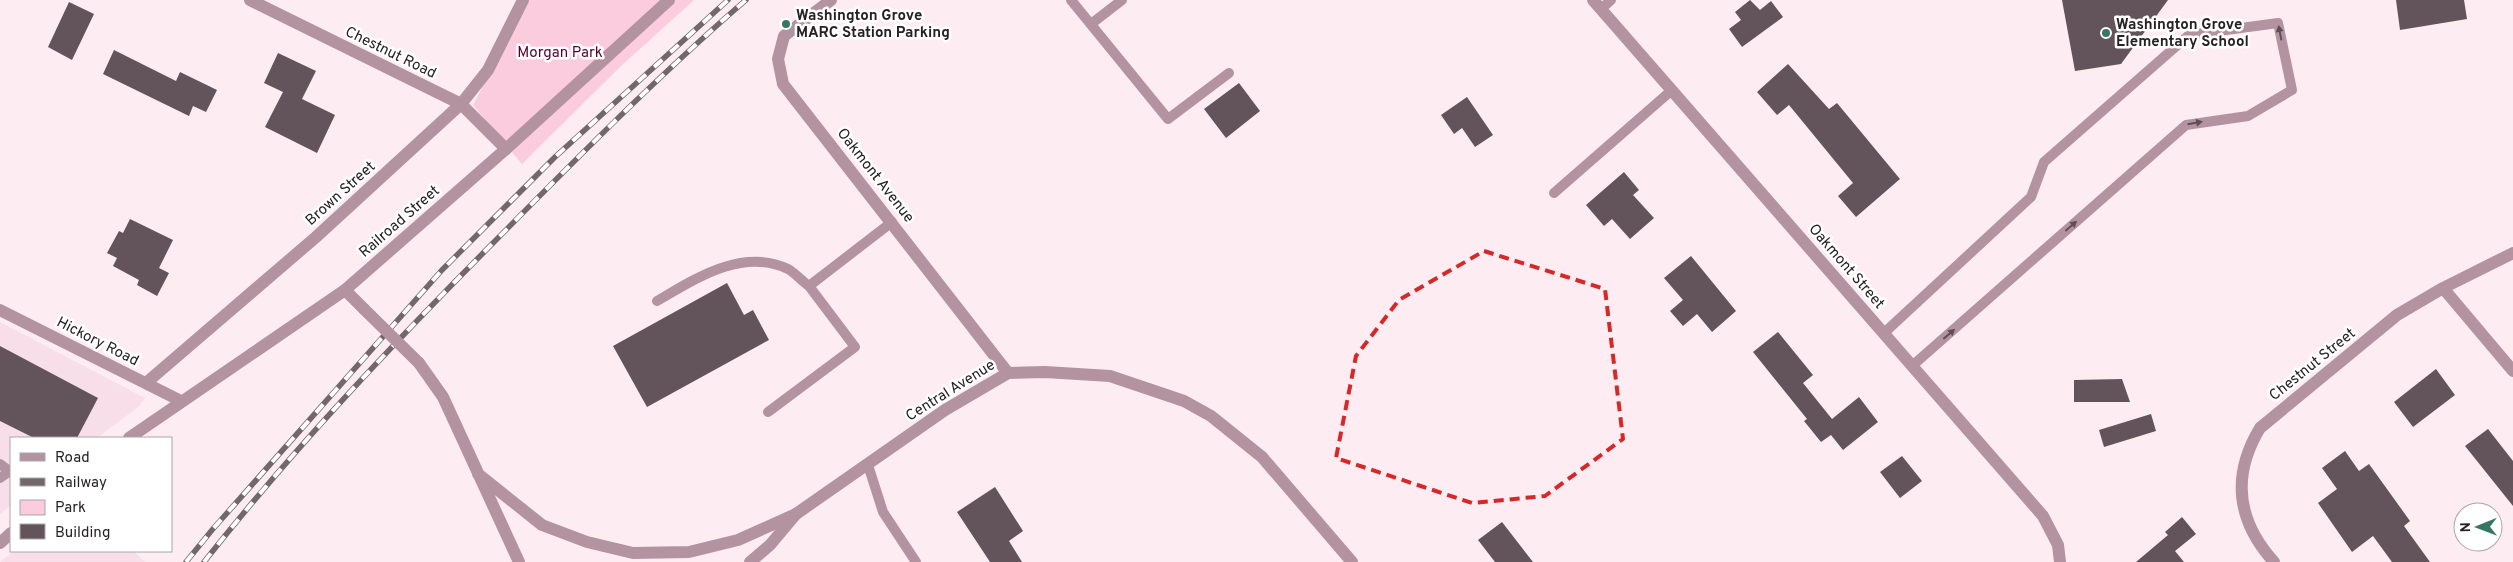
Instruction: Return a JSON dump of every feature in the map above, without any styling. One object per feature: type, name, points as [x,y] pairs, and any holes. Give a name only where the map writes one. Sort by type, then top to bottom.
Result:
[{"type":"street","name":"Chestnut Road","points":[[250,0],[461,104],[506,149]]},
{"type":"street","name":"Brown Street","points":[[146,383],[316,237],[461,104],[488,70],[523,0]]},
{"type":"street","name":"Railroad Street","points":[[129,437],[345,290],[506,149],[669,0]]},
{"type":"street","name":"Oakmont Avenue","points":[[831,0],[784,36],[778,59],[784,84],[1008,373]]},
{"type":"street","name":"Oakmont Street","points":[[1597,4],[2043,516],[2058,545],[2060,562]]},
{"type":"street","name":"Chestnut Street","points":[[2274,562],[2251,529],[2240,486],[2248,447],[2260,428],[2397,315],[2443,288],[2513,253]]},
{"type":"street","points":[[2443,288],[2513,370]]},
{"type":"street","points":[[345,290],[419,363],[443,397],[519,562]]},
{"type":"street","name":"Hickory Road","points":[[0,310],[180,401]]},
{"type":"street","name":"Central Avenue","points":[[750,562],[770,544],[796,514],[944,410],[1008,373],[1045,372],[1110,376],[1184,401],[1211,416],[1262,458],[1352,562]]},
{"type":"street","points":[[478,474],[542,525],[587,542],[633,553],[690,552],[738,540],[796,514]]},
{"type":"street","points":[[0,543],[10,534]]},
{"type":"lane","points":[[1071,0],[1168,119],[1229,73]]},
{"type":"lane","points":[[1091,24],[1122,0]]},
{"type":"lane","points":[[1597,4],[1611,0]]},
{"type":"lane","points":[[1884,333],[2030,197],[2044,162],[2190,35],[2278,23],[2292,90],[2248,116],[2186,125],[1912,366]]},
{"type":"lane","points":[[1554,193],[1672,90]]},
{"type":"lane","points":[[809,286],[892,222]]},
{"type":"lane","points":[[656,301],[711,271],[742,263],[764,262],[788,269],[809,286],[855,347],[768,412]]},
{"type":"lane","points":[[868,465],[882,512],[916,562]]},
{"type":"highlighted area","points":[[1484,251],[1605,289],[1623,439],[1545,496],[1472,503],[1336,458],[1356,356],[1399,300]]},
{"type":"shaded area","points":[[0,322],[145,398],[138,407],[98,437],[10,437],[10,506],[0,514]]},
{"type":"shaded area","points":[[13,552],[134,552],[145,562],[0,562]]},
{"type":"green space","name":"Morgan Park","points":[[528,0],[694,0],[621,66],[522,164],[473,105]]},
{"type":"building","points":[[1750,0],[1760,10],[1771,1],[1783,17],[1742,47],[1729,29],[1741,20],[1735,12]]},
{"type":"building","name":"Washington Grove Elementary School","points":[[2062,0],[2168,0],[2121,64],[2075,71]]},
{"type":"building","points":[[2396,0],[2464,0],[2467,19],[2400,30]]},
{"type":"building","points":[[69,2],[94,14],[72,60],[48,47]]},
{"type":"building","points":[[114,50],[176,81],[180,72],[217,90],[206,112],[193,106],[189,116],[103,74]]},
{"type":"building","points":[[278,53],[316,71],[302,99],[335,115],[317,153],[265,127],[283,92],[264,83]]},
{"type":"building","points":[[1788,64],[1829,109],[1837,103],[1900,179],[1856,217],[1838,196],[1853,183],[1789,105],[1777,115],[1757,92]]},
{"type":"building","points":[[1239,83],[1260,111],[1226,138],[1204,109]]},
{"type":"building","points":[[1467,97],[1493,135],[1475,147],[1462,128],[1454,134],[1441,115]]},
{"type":"building","points":[[1624,172],[1639,190],[1633,195],[1654,218],[1630,239],[1612,219],[1604,226],[1586,205]]},
{"type":"building","points":[[130,219],[173,240],[159,268],[169,273],[157,296],[137,285],[139,280],[113,266],[117,258],[107,253],[119,231],[123,233]]},
{"type":"building","points":[[1691,256],[1736,311],[1712,332],[1697,314],[1683,326],[1670,311],[1683,300],[1664,278]]},
{"type":"building","points":[[727,283],[744,315],[753,310],[769,340],[647,407],[613,346]]},
{"type":"building","points":[[1778,332],[1813,375],[1803,383],[1832,419],[1859,397],[1878,422],[1843,450],[1831,435],[1821,442],[1804,421],[1807,419],[1753,352]]},
{"type":"building","points":[[0,346],[98,398],[78,437],[32,437],[0,421]]},
{"type":"building","points":[[2436,369],[2455,395],[2413,427],[2394,402]]},
{"type":"building","points":[[2122,379],[2130,402],[2074,402],[2074,380]]},
{"type":"building","points":[[2151,414],[2156,431],[2104,447],[2099,430]]},
{"type":"building","points":[[2488,429],[2513,461],[2513,506],[2465,446]]},
{"type":"building","points":[[2345,451],[2359,471],[2369,464],[2410,521],[2404,526],[2430,562],[2392,562],[2373,536],[2352,552],[2318,503],[2337,489],[2322,468]]},
{"type":"building","points":[[1902,456],[1922,481],[1900,498],[1880,472]]},
{"type":"building","points":[[995,487],[1023,531],[1009,541],[1022,562],[990,562],[957,512]]},
{"type":"building","points":[[2182,517],[2196,534],[2175,551],[2184,562],[2136,562],[2168,535],[2165,532]]},
{"type":"building","points":[[1502,522],[1533,562],[1495,562],[1478,540]]},
{"type":"railway","points":[[186,562],[212,530],[442,270],[555,157],[728,0]]},
{"type":"railway","points":[[204,562],[308,438],[419,319],[618,118],[746,0]]},
{"type":"place","name":"Washington Grove MARC Station Parking","points":[[786,24]]},
{"type":"place","name":"Washington Grove Elementary School","points":[[2106,33]]}]
